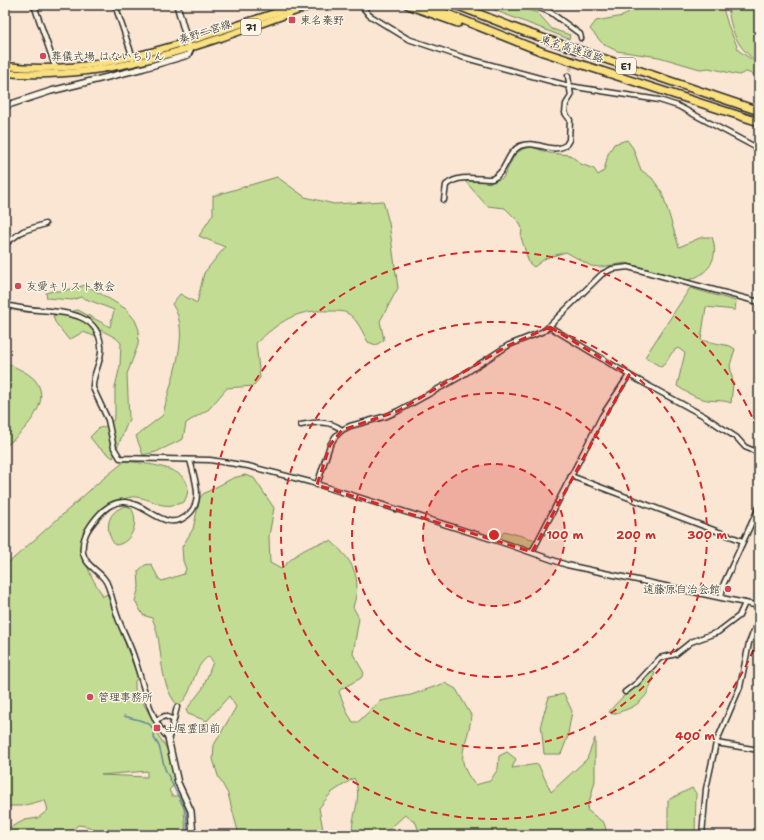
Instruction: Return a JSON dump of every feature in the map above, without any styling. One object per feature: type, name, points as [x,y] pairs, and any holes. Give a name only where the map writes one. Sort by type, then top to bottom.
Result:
[{"type":"highway","points":[[408,5],[543,52]]},
{"type":"highway","name":"東名高速道路","points":[[425,5],[543,52],[759,122]]},
{"type":"highway","name":"東名高速道路","points":[[456,5],[494,20],[759,111]]},
{"type":"highway","points":[[467,5],[494,20]]},
{"type":"main road","name":"秦野二宮線","points":[[5,73],[55,75],[84,73],[133,64],[298,5]]},
{"type":"main road","name":"秦野二宮線","points":[[5,66],[56,69],[83,67],[134,58],[189,44],[313,5]]},
{"type":"street","points":[[34,5],[56,69]]},
{"type":"street","points":[[115,5],[134,58]]},
{"type":"street","points":[[5,106],[51,91],[180,58],[190,53],[189,44],[177,5]]},
{"type":"street","points":[[361,5],[369,15],[408,39],[462,57],[569,86],[659,100],[678,106],[759,149]]},
{"type":"street","points":[[531,5],[535,8],[550,12],[580,34],[581,38]]},
{"type":"street","points":[[444,200],[446,185],[452,180],[458,178],[492,179],[501,173],[512,153],[520,146],[530,144],[556,150],[566,145],[569,140],[570,120],[565,113],[566,104],[571,96],[568,76]]},
{"type":"street","points":[[5,244],[23,231],[44,224]]},
{"type":"street","points":[[318,485],[330,445],[342,430],[350,426],[398,412],[458,378],[509,344],[544,331],[550,327],[602,274],[612,269],[622,267],[674,278],[698,287],[759,302]]},
{"type":"street","points":[[5,304],[30,310],[79,316],[94,327],[101,340],[102,356],[93,382],[93,388],[108,420],[115,453],[120,458],[210,460],[248,466],[318,485],[532,552],[568,566],[759,606]]},
{"type":"street","points":[[550,327],[629,375],[704,416],[738,438],[745,447],[759,453]]},
{"type":"street","points":[[532,552],[602,416],[629,375]]},
{"type":"street","points":[[301,426],[328,423],[336,425],[342,430]]},
{"type":"street","points":[[190,460],[197,498],[193,509],[186,516],[177,520],[168,521],[155,516],[135,504],[125,502],[118,503],[107,508],[97,518],[86,534],[83,542],[85,559],[108,584],[118,619],[135,658],[156,720],[168,738],[178,783],[190,811],[192,835]]},
{"type":"street","points":[[571,476],[743,541]]},
{"type":"street","points":[[721,597],[724,583],[759,507]]},
{"type":"street","points":[[625,692],[637,683],[660,658],[676,654],[691,642],[718,632],[739,616],[745,603]]},
{"type":"street","points":[[702,835],[706,789],[716,743],[740,687],[750,643],[759,618]]},
{"type":"street","points":[[168,738],[177,707]]},
{"type":"street","points":[[156,720],[165,716],[174,720]]},
{"type":"street","points":[[716,743],[759,750]]},
{"type":"highlighted area","points":[[550,327],[629,375],[532,552],[317,485],[330,445],[342,430],[398,411],[509,345]]},
{"type":"green space","points":[[481,5],[525,5],[528,10],[538,13],[552,29],[570,35],[569,39]]},
{"type":"green space","points":[[627,5],[722,5],[728,25],[739,51],[759,64],[759,76],[746,72],[739,75],[709,68],[700,69],[659,57],[617,51],[603,44],[590,29],[596,21],[623,16],[628,13]]},
{"type":"green space","points":[[728,5],[759,5],[759,62],[745,51],[736,38]]},
{"type":"green space","points":[[627,140],[633,148],[641,170],[652,178],[662,192],[679,247],[702,237],[712,237],[714,245],[713,259],[706,270],[695,278],[688,280],[626,263],[600,267],[591,266],[566,252],[546,258],[534,267],[529,263],[521,237],[522,229],[520,223],[505,208],[487,206],[465,181],[492,182],[503,178],[515,154],[523,149],[532,147],[549,153],[570,155],[581,164],[594,169],[598,175],[604,171],[608,154],[614,144]]},
{"type":"green space","points":[[277,177],[305,197],[334,204],[383,201],[389,223],[398,288],[380,321],[384,340],[376,345],[368,342],[354,318],[343,312],[307,312],[289,318],[256,343],[260,378],[253,386],[227,388],[209,409],[186,423],[183,439],[156,452],[143,455],[136,436],[163,415],[178,358],[180,329],[178,316],[172,304],[180,294],[197,303],[204,273],[225,247],[199,236],[213,214],[213,196]]},
{"type":"green space","points":[[86,285],[126,309],[135,320],[139,330],[138,345],[127,374],[129,419],[113,458],[97,446],[90,437],[99,428],[104,427],[113,421],[115,415],[115,387],[120,366],[121,343],[116,338],[101,330],[94,336],[83,332],[69,340],[55,322],[53,316],[78,310],[110,327],[114,310],[81,297],[72,300],[47,298],[46,293],[52,291],[63,291]]},
{"type":"green space","points":[[690,288],[736,301],[735,310],[706,307],[701,340],[730,346],[735,349],[730,365],[733,383],[731,403],[699,398],[689,394],[677,386],[685,353],[678,348],[661,367],[645,357]]},
{"type":"green space","points":[[5,362],[25,372],[35,380],[40,389],[41,398],[34,417],[20,434],[5,447]]},
{"type":"green space","points":[[125,461],[158,466],[179,474],[186,481],[188,490],[184,502],[164,505],[143,498],[129,497],[121,501],[106,513],[83,541],[88,569],[102,594],[102,597],[107,594],[138,678],[135,681],[135,689],[158,729],[158,735],[167,749],[179,780],[169,790],[172,796],[183,796],[186,835],[99,835],[87,826],[78,825],[67,835],[5,835],[5,830],[25,820],[38,818],[48,810],[45,800],[21,806],[11,806],[5,809],[5,566],[98,483]],"holes":[[[147,771],[147,777],[101,775]]]},
{"type":"green space","points":[[245,475],[254,478],[274,508],[269,536],[270,563],[281,569],[303,550],[323,542],[331,541],[339,548],[354,570],[357,587],[353,607],[359,618],[353,654],[364,673],[361,678],[341,689],[339,692],[353,722],[358,722],[380,701],[411,695],[445,683],[456,689],[471,715],[470,726],[463,751],[463,758],[464,766],[468,775],[475,785],[490,781],[498,769],[499,756],[507,752],[516,759],[512,768],[538,764],[551,792],[587,759],[595,738],[595,781],[587,810],[604,823],[606,829],[604,835],[420,835],[416,823],[405,815],[383,835],[354,835],[352,830],[358,794],[354,778],[331,793],[319,808],[324,835],[239,835],[228,794],[218,776],[213,759],[214,745],[236,707],[229,696],[207,721],[188,714],[186,710],[203,688],[213,662],[209,656],[199,667],[188,694],[178,706],[166,686],[156,629],[152,618],[143,615],[135,601],[139,587],[138,571],[145,565],[151,564],[159,579],[162,581],[184,574],[186,569],[183,561],[182,547],[193,529],[200,498],[203,494],[233,478]]},
{"type":"green space","points":[[126,506],[131,508],[134,513],[135,519],[133,531],[126,541],[115,545],[109,534],[109,522],[114,512]]},
{"type":"green space","points":[[504,531],[536,540],[533,547],[530,549],[500,539]]},
{"type":"green space","points":[[652,671],[655,672],[652,682],[641,701],[636,705],[621,711],[612,714],[609,712],[624,696]]},
{"type":"green space","points":[[564,694],[572,711],[567,739],[561,754],[544,754],[541,723],[549,697]]},
{"type":"green space","points":[[692,788],[696,793],[695,835],[664,835],[668,830],[668,800]]},
{"type":"waterway","points":[[124,716],[145,722],[152,728],[154,738],[159,746],[165,769],[186,812],[188,835]]},
{"type":"tunnel","points":[[568,76],[581,38]]},
{"type":"place","name":"東名秦野","points":[[292,20]]},
{"type":"place","name":"葬儀式場 はないちりん","points":[[43,56]]},
{"type":"place","name":"友愛キリスト教会","points":[[18,286]]},
{"type":"place","name":"遠藤原自治会館","points":[[728,589]]},
{"type":"place","name":"管理事務所","points":[[90,697]]},
{"type":"place","name":"土屋霊園前","points":[[157,728]]}]
